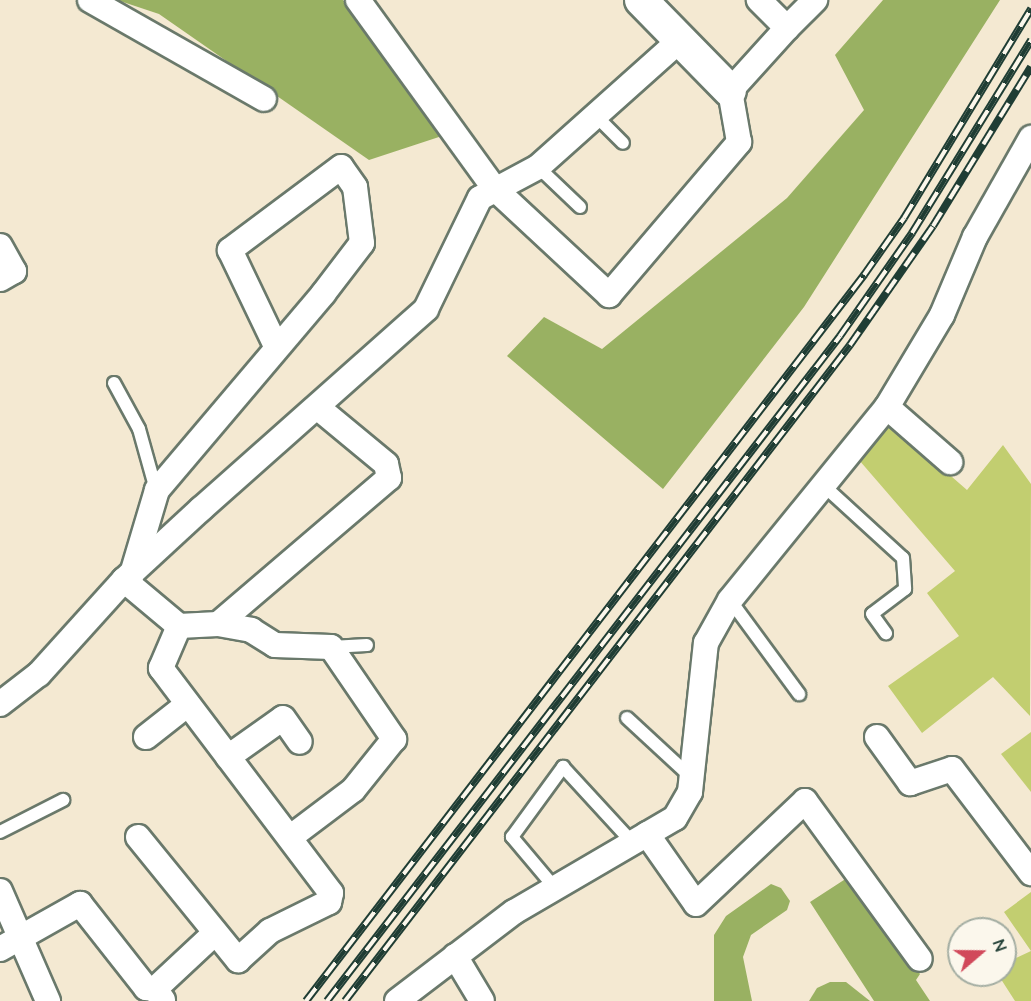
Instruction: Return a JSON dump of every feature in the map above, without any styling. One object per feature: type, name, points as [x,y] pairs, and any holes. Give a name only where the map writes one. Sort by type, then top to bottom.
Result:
[{"type":"street","points":[[90,0],[264,99]]},
{"type":"street","points":[[358,0],[495,189],[609,295],[739,142],[730,91],[641,0]]},
{"type":"street","points":[[759,0],[787,28]]},
{"type":"street","points":[[730,91],[815,0]]},
{"type":"street","points":[[0,704],[39,674],[128,577],[426,309],[480,198],[538,167],[680,40]]},
{"type":"street","points":[[411,997],[455,956],[555,888],[675,818],[690,792],[706,643],[730,600],[887,407],[942,315],[975,236],[1029,144]]},
{"type":"street","points":[[128,577],[157,490],[362,243],[355,187],[341,167],[230,250],[276,346]]},
{"type":"street","points":[[0,246],[14,271],[0,279]]},
{"type":"street","points":[[218,624],[389,478],[386,464],[317,407]]},
{"type":"street","points":[[887,407],[950,462]]},
{"type":"street","points":[[128,577],[180,626],[218,624],[251,630],[275,646],[331,646],[394,739],[353,790],[292,836]]},
{"type":"street","points":[[138,837],[238,960],[270,931],[328,902],[331,893],[292,836],[160,668],[180,626]]},
{"type":"street","points":[[146,737],[188,704]]},
{"type":"street","points":[[228,757],[283,718],[300,742]]},
{"type":"street","points":[[877,737],[910,783],[952,769],[1031,873]]},
{"type":"street","points":[[640,839],[696,904],[805,801],[920,958]]},
{"type":"street","points":[[0,891],[9,944],[48,1001]]},
{"type":"street","points":[[9,944],[80,904],[146,988],[159,995],[215,933]]},
{"type":"street","points":[[455,956],[482,1001]]},
{"type":"lane","points":[[596,116],[623,143]]},
{"type":"lane","points":[[538,167],[580,207]]},
{"type":"lane","points":[[114,383],[139,429],[157,490]]},
{"type":"lane","points":[[823,485],[903,558],[905,589],[872,614],[886,633]]},
{"type":"lane","points":[[730,600],[799,694]]},
{"type":"lane","points":[[331,646],[367,645]]},
{"type":"lane","points":[[627,718],[691,777]]},
{"type":"lane","points":[[555,888],[512,837],[563,767],[640,839]]},
{"type":"lane","points":[[0,832],[63,800]]},
{"type":"green space","points":[[117,0],[343,0],[442,136],[369,160],[159,14]]},
{"type":"green space","points":[[883,0],[1000,0],[804,307],[663,489],[507,356],[544,317],[602,349],[787,198],[864,110],[835,55]]},
{"type":"green space","points":[[890,423],[967,490],[1003,445],[1031,484],[1030,716],[993,677],[922,733],[888,686],[959,636],[927,593],[955,571],[859,460]]},
{"type":"green space","points":[[1031,732],[1031,792],[1001,754]]},
{"type":"green space","points":[[847,878],[920,974],[916,980],[930,1001],[874,1001],[810,902]]},
{"type":"green space","points":[[771,884],[781,888],[790,901],[787,910],[751,935],[743,957],[752,1001],[714,1001],[714,935],[726,916]]},
{"type":"green space","points":[[1031,892],[1031,951],[1017,931],[1017,917],[1007,917],[1004,912]]},
{"type":"green space","points":[[1031,951],[1031,1001],[1015,1001],[1006,987],[1017,987],[1017,958]]},
{"type":"green space","points":[[830,982],[846,982],[870,1001],[809,1001],[817,988]]},
{"type":"railway","points":[[306,1001],[864,275],[904,218],[1031,9]]},
{"type":"railway","points":[[327,1001],[840,336],[912,233],[1031,40]]},
{"type":"railway","points":[[345,1001],[850,345],[933,226],[1031,67]]}]
